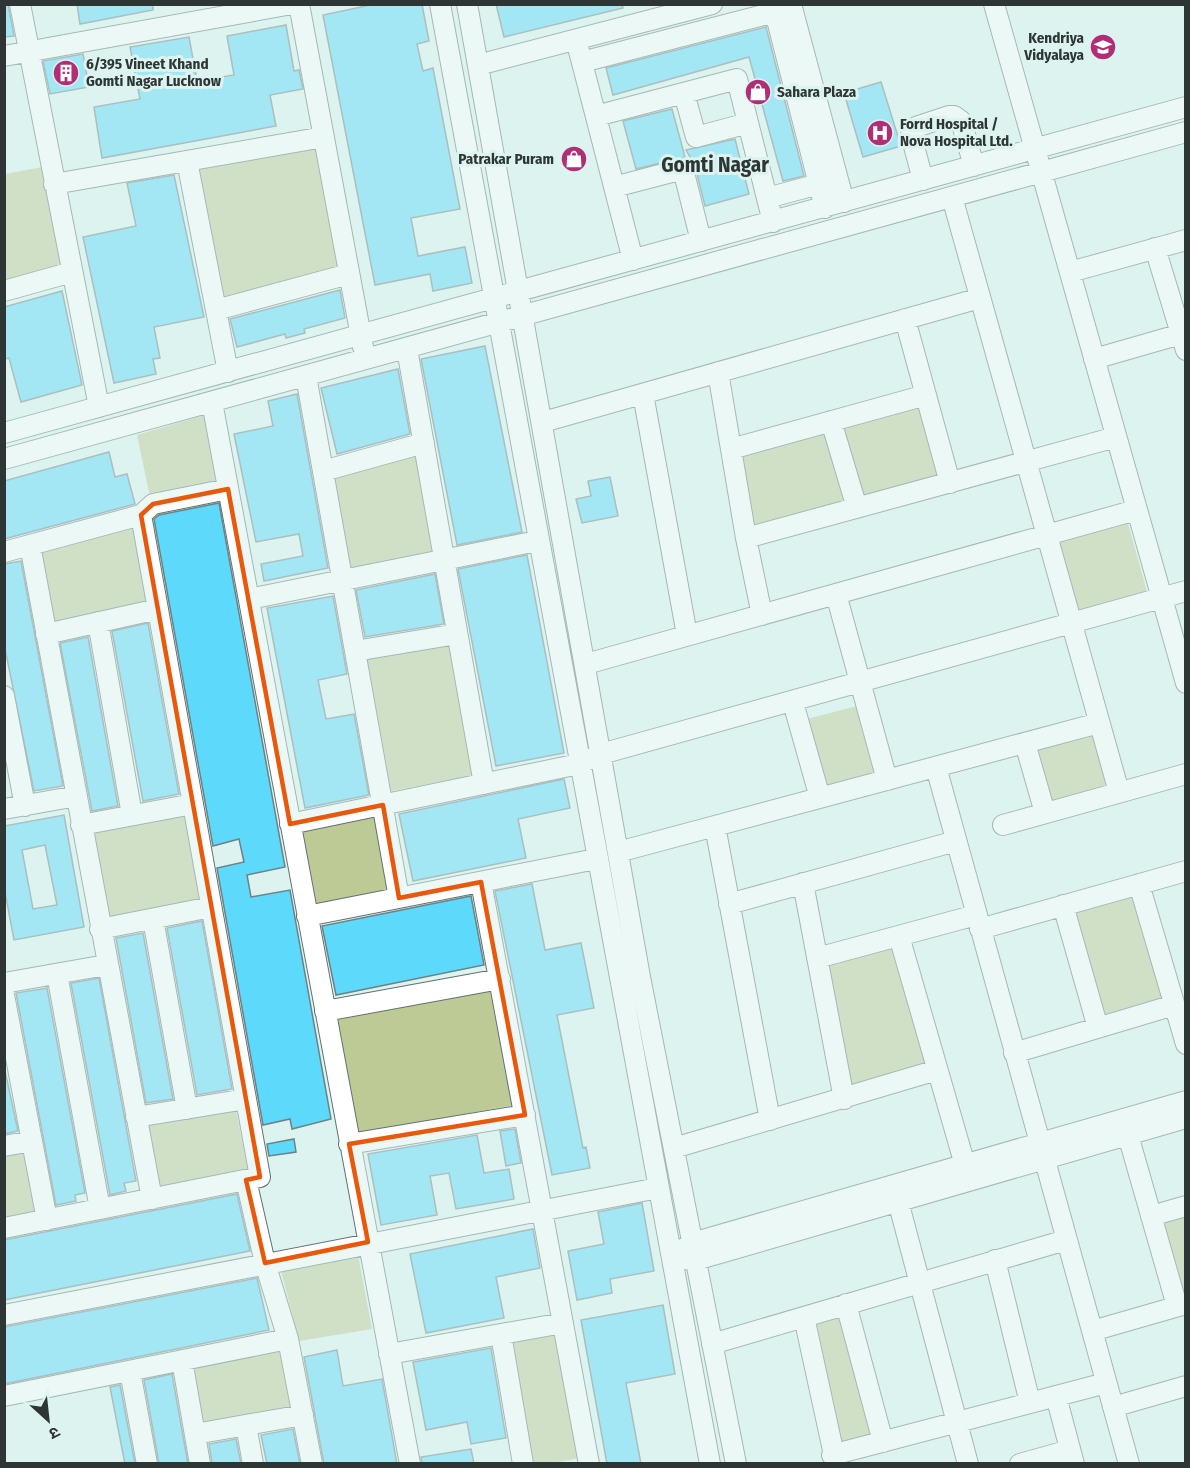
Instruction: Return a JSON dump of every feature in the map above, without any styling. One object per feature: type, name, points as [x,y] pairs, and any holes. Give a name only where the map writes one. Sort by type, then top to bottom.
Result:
[{"type":"street","points":[[20,4],[99,407]]},
{"type":"street","points":[[4,56],[292,4]]},
{"type":"street","points":[[299,4],[365,360]]},
{"type":"street","points":[[440,4],[537,542],[710,1464]]},
{"type":"street","points":[[467,4],[618,852],[736,1464]]},
{"type":"street","points":[[478,65],[712,4]]},
{"type":"street","points":[[791,4],[835,205]]},
{"type":"street","points":[[994,4],[1185,683]]},
{"type":"street","points":[[582,62],[775,12],[819,184],[835,205]]},
{"type":"street","points":[[576,40],[633,260]]},
{"type":"street","points":[[596,116],[737,79],[774,222]]},
{"type":"street","points":[[684,93],[696,137],[748,123]]},
{"type":"street","points":[[4,433],[1185,107]]},
{"type":"street","points":[[924,180],[911,135],[916,127],[949,116],[954,116],[961,121],[974,166]]},
{"type":"street","points":[[4,459],[1185,132]]},
{"type":"street","points":[[54,184],[324,137]]},
{"type":"street","points":[[187,161],[228,372]]},
{"type":"street","points":[[614,187],[683,169],[701,242]]},
{"type":"street","points":[[767,198],[819,184]]},
{"type":"street","points":[[952,197],[1119,792]]},
{"type":"street","points":[[1070,272],[1185,240]]},
{"type":"street","points":[[1094,358],[1183,342],[1155,248]]},
{"type":"street","points":[[4,291],[72,272]]},
{"type":"street","points":[[216,310],[349,274]]},
{"type":"street","points":[[543,422],[980,298]]},
{"type":"street","points":[[905,319],[950,483]]},
{"type":"street","points":[[407,349],[484,784]]},
{"type":"street","points":[[718,372],[746,538],[762,615]]},
{"type":"street","points":[[306,376],[399,898]]},
{"type":"street","points":[[643,394],[687,636]]},
{"type":"street","points":[[731,449],[926,395]]},
{"type":"street","points":[[212,402],[410,1464]]},
{"type":"street","points":[[831,421],[857,508]]},
{"type":"street","points":[[746,538],[1116,437]]},
{"type":"street","points":[[323,471],[424,443]]},
{"type":"street","points":[[4,552],[141,515],[153,504],[228,489]]},
{"type":"street","points":[[585,664],[1137,510]]},
{"type":"street","points":[[4,1228],[260,1177],[141,515]]},
{"type":"street","points":[[249,600],[537,542]]},
{"type":"street","points":[[30,545],[106,964],[152,1199]]},
{"type":"street","points":[[1163,604],[1185,591]]},
{"type":"street","points":[[836,594],[887,780]]},
{"type":"street","points":[[602,761],[1163,604],[1185,603]]},
{"type":"street","points":[[46,634],[158,609]]},
{"type":"street","points":[[98,622],[132,815]]},
{"type":"street","points":[[355,651],[457,634]]},
{"type":"street","points":[[290,824],[602,761],[796,713],[861,689]]},
{"type":"street","points":[[4,696],[25,806]]},
{"type":"street","points":[[796,713],[820,798]]},
{"type":"street","points":[[618,852],[1099,723]]},
{"type":"street","points":[[1025,743],[1045,813]]},
{"type":"street","points":[[936,766],[1129,1464]]},
{"type":"street","points":[[1003,825],[1185,774]]},
{"type":"street","points":[[4,809],[76,796]]},
{"type":"street","points":[[81,825],[193,804]]},
{"type":"street","points":[[715,826],[770,1120]]},
{"type":"street","points":[[729,904],[956,841]]},
{"type":"street","points":[[307,916],[596,859]]},
{"type":"street","points":[[818,958],[899,936],[1063,905],[1185,871]]},
{"type":"street","points":[[481,882],[589,1464]]},
{"type":"street","points":[[803,883],[844,1099]]},
{"type":"street","points":[[1139,884],[1185,1044]]},
{"type":"street","points":[[1063,905],[1098,1028]]},
{"type":"street","points":[[100,929],[212,907]]},
{"type":"street","points":[[153,919],[187,1109]]},
{"type":"street","points":[[899,936],[964,1165]]},
{"type":"street","points":[[4,983],[106,964]]},
{"type":"street","points":[[57,974],[100,1209]]},
{"type":"street","points":[[325,1011],[500,979]]},
{"type":"street","points":[[4,995],[47,1220]]},
{"type":"street","points":[[1014,1053],[1174,1005]]},
{"type":"street","points":[[674,1148],[937,1070]]},
{"type":"street","points":[[136,1117],[246,1099]]},
{"type":"street","points":[[671,1257],[897,1201],[1185,1101]]},
{"type":"street","points":[[349,1144],[525,1114]]},
{"type":"street","points":[[694,1251],[964,1165],[1128,1135],[1185,1118]]},
{"type":"street","points":[[1092,1331],[1181,1305],[1151,1216],[1128,1135]]},
{"type":"street","points":[[4,1146],[32,1141]]},
{"type":"street","points":[[246,1180],[265,1263],[288,1339],[312,1464]]},
{"type":"street","points":[[4,1314],[368,1242],[658,1188]]},
{"type":"street","points":[[897,1201],[968,1464]]},
{"type":"street","points":[[1151,1216],[1185,1206]]},
{"type":"street","points":[[712,1344],[1066,1240]]},
{"type":"street","points":[[995,1260],[1030,1403]]},
{"type":"street","points":[[846,1304],[883,1442]]},
{"type":"street","points":[[804,1317],[834,1459],[883,1442],[1106,1383]]},
{"type":"street","points":[[389,1354],[563,1323]]},
{"type":"street","points":[[501,1334],[523,1464]]},
{"type":"street","points":[[4,1396],[288,1339]]},
{"type":"street","points":[[182,1360],[200,1464]]},
{"type":"street","points":[[130,1371],[147,1464]]},
{"type":"street","points":[[1113,1407],[1185,1386]]},
{"type":"street","points":[[1020,1464],[1072,1457],[1056,1396]]},
{"type":"street","points":[[195,1434],[303,1415]]},
{"type":"street","points":[[246,1425],[253,1464]]},
{"type":"highlighted area","points":[[228,489],[290,824],[383,805],[399,898],[481,882],[525,1115],[349,1144],[368,1242],[265,1263],[246,1180],[260,1177],[141,515],[153,504]]},
{"type":"green space","points":[[318,143],[341,269],[221,300],[196,168]]},
{"type":"green space","points":[[43,167],[62,264],[5,282],[5,174]]},
{"type":"green space","points":[[922,402],[941,476],[860,498],[841,424]]},
{"type":"green space","points":[[204,415],[217,486],[150,497],[137,435]]},
{"type":"green space","points":[[827,429],[849,503],[752,529],[740,453]]},
{"type":"green space","points":[[419,450],[435,553],[349,568],[331,475]]},
{"type":"green space","points":[[1127,520],[1148,595],[1079,615],[1058,540]]},
{"type":"green space","points":[[135,526],[151,607],[52,628],[38,553]]},
{"type":"green space","points":[[451,642],[475,775],[391,791],[367,657]]},
{"type":"green space","points":[[857,706],[876,777],[825,791],[807,719]]},
{"type":"green space","points":[[1094,731],[1110,789],[1049,806],[1033,748]]},
{"type":"green space","points":[[187,811],[204,903],[105,922],[88,830]]},
{"type":"green space","points":[[377,813],[393,889],[315,905],[300,829]]},
{"type":"green space","points":[[1133,891],[1165,1002],[1105,1019],[1073,909]]},
{"type":"green space","points":[[894,943],[930,1062],[851,1087],[826,963]]},
{"type":"green space","points":[[493,986],[514,1105],[355,1134],[333,1014]]},
{"type":"green space","points":[[235,1105],[248,1170],[156,1189],[143,1124]]},
{"type":"green space","points":[[28,1149],[40,1213],[5,1220],[5,1154]]},
{"type":"green space","points":[[1185,1216],[1185,1296],[1182,1297],[1161,1224]]},
{"type":"green space","points":[[358,1255],[372,1329],[299,1341],[281,1271]]},
{"type":"green space","points":[[843,1313],[875,1435],[837,1447],[812,1323]]},
{"type":"green space","points":[[557,1332],[581,1458],[551,1463],[533,1463],[509,1341]]},
{"type":"green space","points":[[286,1350],[297,1411],[200,1429],[189,1368]]},
{"type":"building","points":[[4,4],[8,4],[14,36],[4,37]]},
{"type":"building","points":[[77,4],[153,4],[153,10],[80,24]]},
{"type":"building","points":[[375,4],[422,4],[429,41],[417,44],[423,71],[433,68],[460,209],[411,218],[418,256],[465,247],[472,283],[433,291],[430,274],[375,285],[323,15]]},
{"type":"building","points":[[496,4],[622,4],[623,8],[504,37]]},
{"type":"building","points":[[286,25],[294,71],[299,70],[303,89],[270,95],[276,126],[102,158],[94,107],[140,99],[130,47],[189,37],[197,81],[234,75],[227,36]]},
{"type":"building","points":[[766,27],[804,176],[783,181],[749,57],[613,95],[606,68]]},
{"type":"building","name":"6/395 Vineet Khand Gomti Nagar Lucknow","points":[[83,54],[89,87],[50,94],[43,61]]},
{"type":"building","points":[[881,82],[901,146],[863,157],[844,93]]},
{"type":"building","points":[[672,109],[685,157],[636,169],[623,121]]},
{"type":"building","points":[[735,139],[749,194],[705,206],[695,166],[686,150]]},
{"type":"building","points":[[174,175],[204,317],[154,327],[160,358],[153,359],[156,374],[114,383],[83,237],[136,226],[127,183]]},
{"type":"building","points":[[340,290],[345,318],[304,329],[305,333],[286,338],[285,334],[237,347],[230,319]]},
{"type":"building","points":[[62,291],[82,385],[21,402],[9,358],[4,359],[4,307]]},
{"type":"building","points":[[485,346],[522,532],[457,545],[421,359]]},
{"type":"building","points":[[398,369],[410,434],[337,454],[321,388]]},
{"type":"building","points":[[297,394],[328,568],[264,581],[261,564],[303,556],[299,534],[256,542],[234,434],[273,426],[268,401]]},
{"type":"building","points":[[109,452],[115,477],[127,474],[135,504],[4,539],[4,481]]},
{"type":"building","points":[[610,477],[618,516],[582,523],[576,499],[591,496],[588,481]]},
{"type":"building","points":[[219,503],[285,867],[247,875],[251,897],[290,890],[331,1119],[292,1129],[290,1119],[263,1125],[217,868],[244,862],[239,839],[213,846],[154,519],[159,515]]},
{"type":"building","points":[[527,555],[564,753],[496,766],[458,569]]},
{"type":"building","points":[[21,561],[63,786],[34,791],[4,644],[4,564]]},
{"type":"building","points":[[435,574],[444,624],[365,637],[356,590]]},
{"type":"building","points":[[333,596],[347,674],[318,680],[326,719],[354,714],[369,795],[305,808],[267,608]]},
{"type":"building","points":[[148,623],[179,794],[143,801],[112,631]]},
{"type":"building","points":[[88,637],[118,806],[92,811],[60,643]]},
{"type":"building","points":[[564,779],[570,808],[518,819],[526,858],[413,881],[399,814]]},
{"type":"building","points":[[64,815],[84,927],[14,940],[4,887],[4,826]],"holes":[[[45,845],[57,905],[33,909],[22,850]]]},
{"type":"building","points":[[532,884],[545,950],[581,943],[594,1008],[557,1015],[583,1148],[586,1147],[590,1168],[552,1175],[495,891]]},
{"type":"building","points":[[471,896],[484,965],[336,995],[322,926]]},
{"type":"building","points":[[202,921],[232,1089],[197,1095],[167,928]]},
{"type":"building","points":[[143,933],[173,1099],[146,1103],[116,938]]},
{"type":"building","points":[[99,978],[136,1181],[124,1183],[126,1191],[110,1195],[71,983]]},
{"type":"building","points":[[47,988],[85,1193],[75,1195],[76,1201],[56,1205],[16,993]]},
{"type":"building","points":[[4,1066],[18,1131],[4,1134]]},
{"type":"building","points":[[515,1129],[521,1163],[506,1166],[500,1131]]},
{"type":"building","points":[[477,1135],[484,1173],[509,1169],[514,1199],[456,1209],[449,1173],[430,1176],[437,1215],[381,1225],[368,1154]]},
{"type":"building","points":[[294,1139],[296,1152],[269,1156],[267,1144]]},
{"type":"building","points":[[237,1194],[250,1251],[4,1300],[4,1240]]},
{"type":"building","points":[[642,1203],[654,1271],[610,1279],[612,1293],[577,1300],[568,1251],[604,1244],[598,1212]]},
{"type":"building","points":[[533,1229],[540,1268],[496,1277],[504,1318],[426,1333],[410,1254]]},
{"type":"building","points":[[257,1278],[269,1330],[4,1384],[4,1327]]},
{"type":"building","points":[[663,1305],[675,1374],[626,1383],[641,1464],[607,1464],[581,1320]]},
{"type":"building","points":[[491,1348],[506,1438],[471,1444],[467,1422],[426,1430],[413,1362]]},
{"type":"building","points":[[337,1350],[343,1386],[382,1379],[397,1464],[324,1464],[304,1357]]},
{"type":"building","points":[[172,1374],[188,1464],[159,1464],[144,1380]]},
{"type":"building","points":[[120,1385],[135,1464],[125,1464],[110,1387]]},
{"type":"building","points":[[293,1429],[300,1464],[267,1464],[261,1435]]},
{"type":"building","points":[[236,1439],[241,1464],[212,1464],[209,1444]]},
{"type":"building","points":[[471,1449],[474,1464],[422,1464],[421,1457]]},
{"type":"place","name":"Kendriya Vidyalaya","points":[[1103,47]]},
{"type":"place","name":"6/395 Vineet Khand Gomti Nagar Lucknow","points":[[66,73]]},
{"type":"place","name":"Sahara Plaza","points":[[758,92]]},
{"type":"place","name":"Forrd Hospital / Nova Hospital Ltd.","points":[[880,133]]},
{"type":"place","name":"Patrakar Puram","points":[[574,159]]},
{"type":"district","name":"Gomti Nagar","points":[[715,165]]}]
